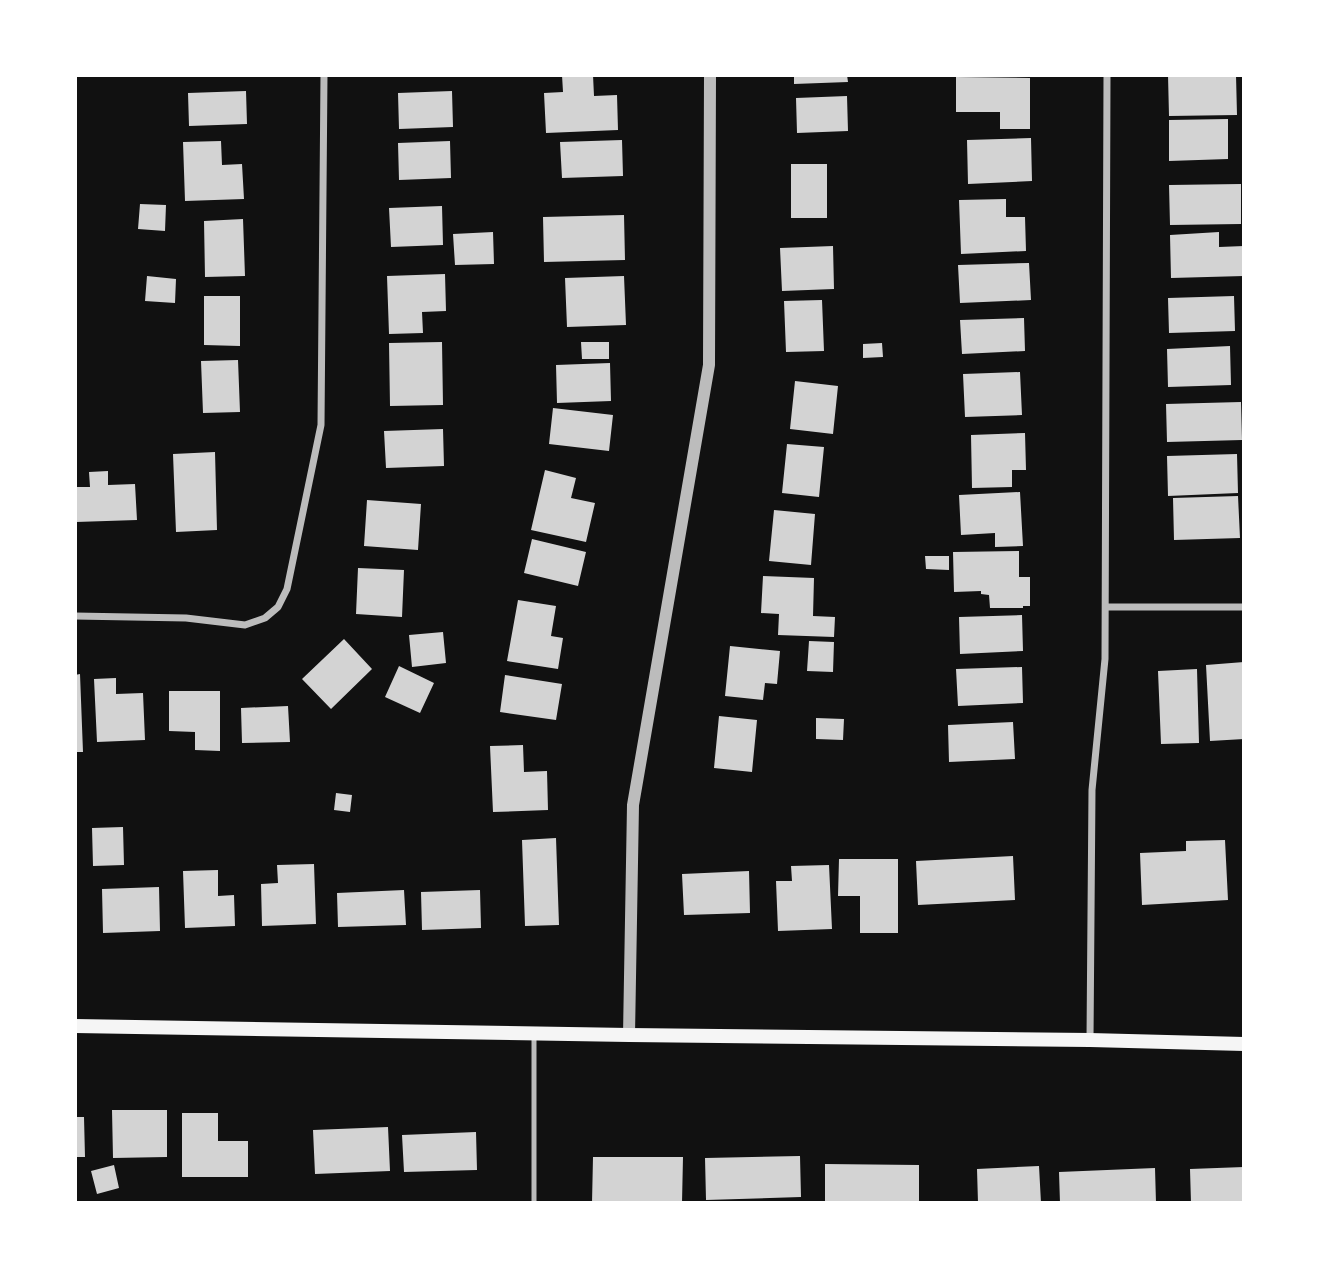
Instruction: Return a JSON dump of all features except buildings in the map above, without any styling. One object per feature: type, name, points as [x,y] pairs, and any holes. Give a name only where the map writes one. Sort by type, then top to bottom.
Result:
[{"type":"main road","points":[[75,1026],[1244,1044]]},
{"type":"street","points":[[75,616],[186,618],[245,625],[265,618],[278,607],[287,589],[321,425],[324,75]]},
{"type":"street","points":[[629,1035],[633,805],[709,365],[710,75]]},
{"type":"street","points":[[1090,1040],[1092,790],[1105,659],[1106,607],[1107,75]]},
{"type":"street","points":[[1106,607],[1244,607]]},
{"type":"lane","points":[[534,1033],[534,1203]]}]
